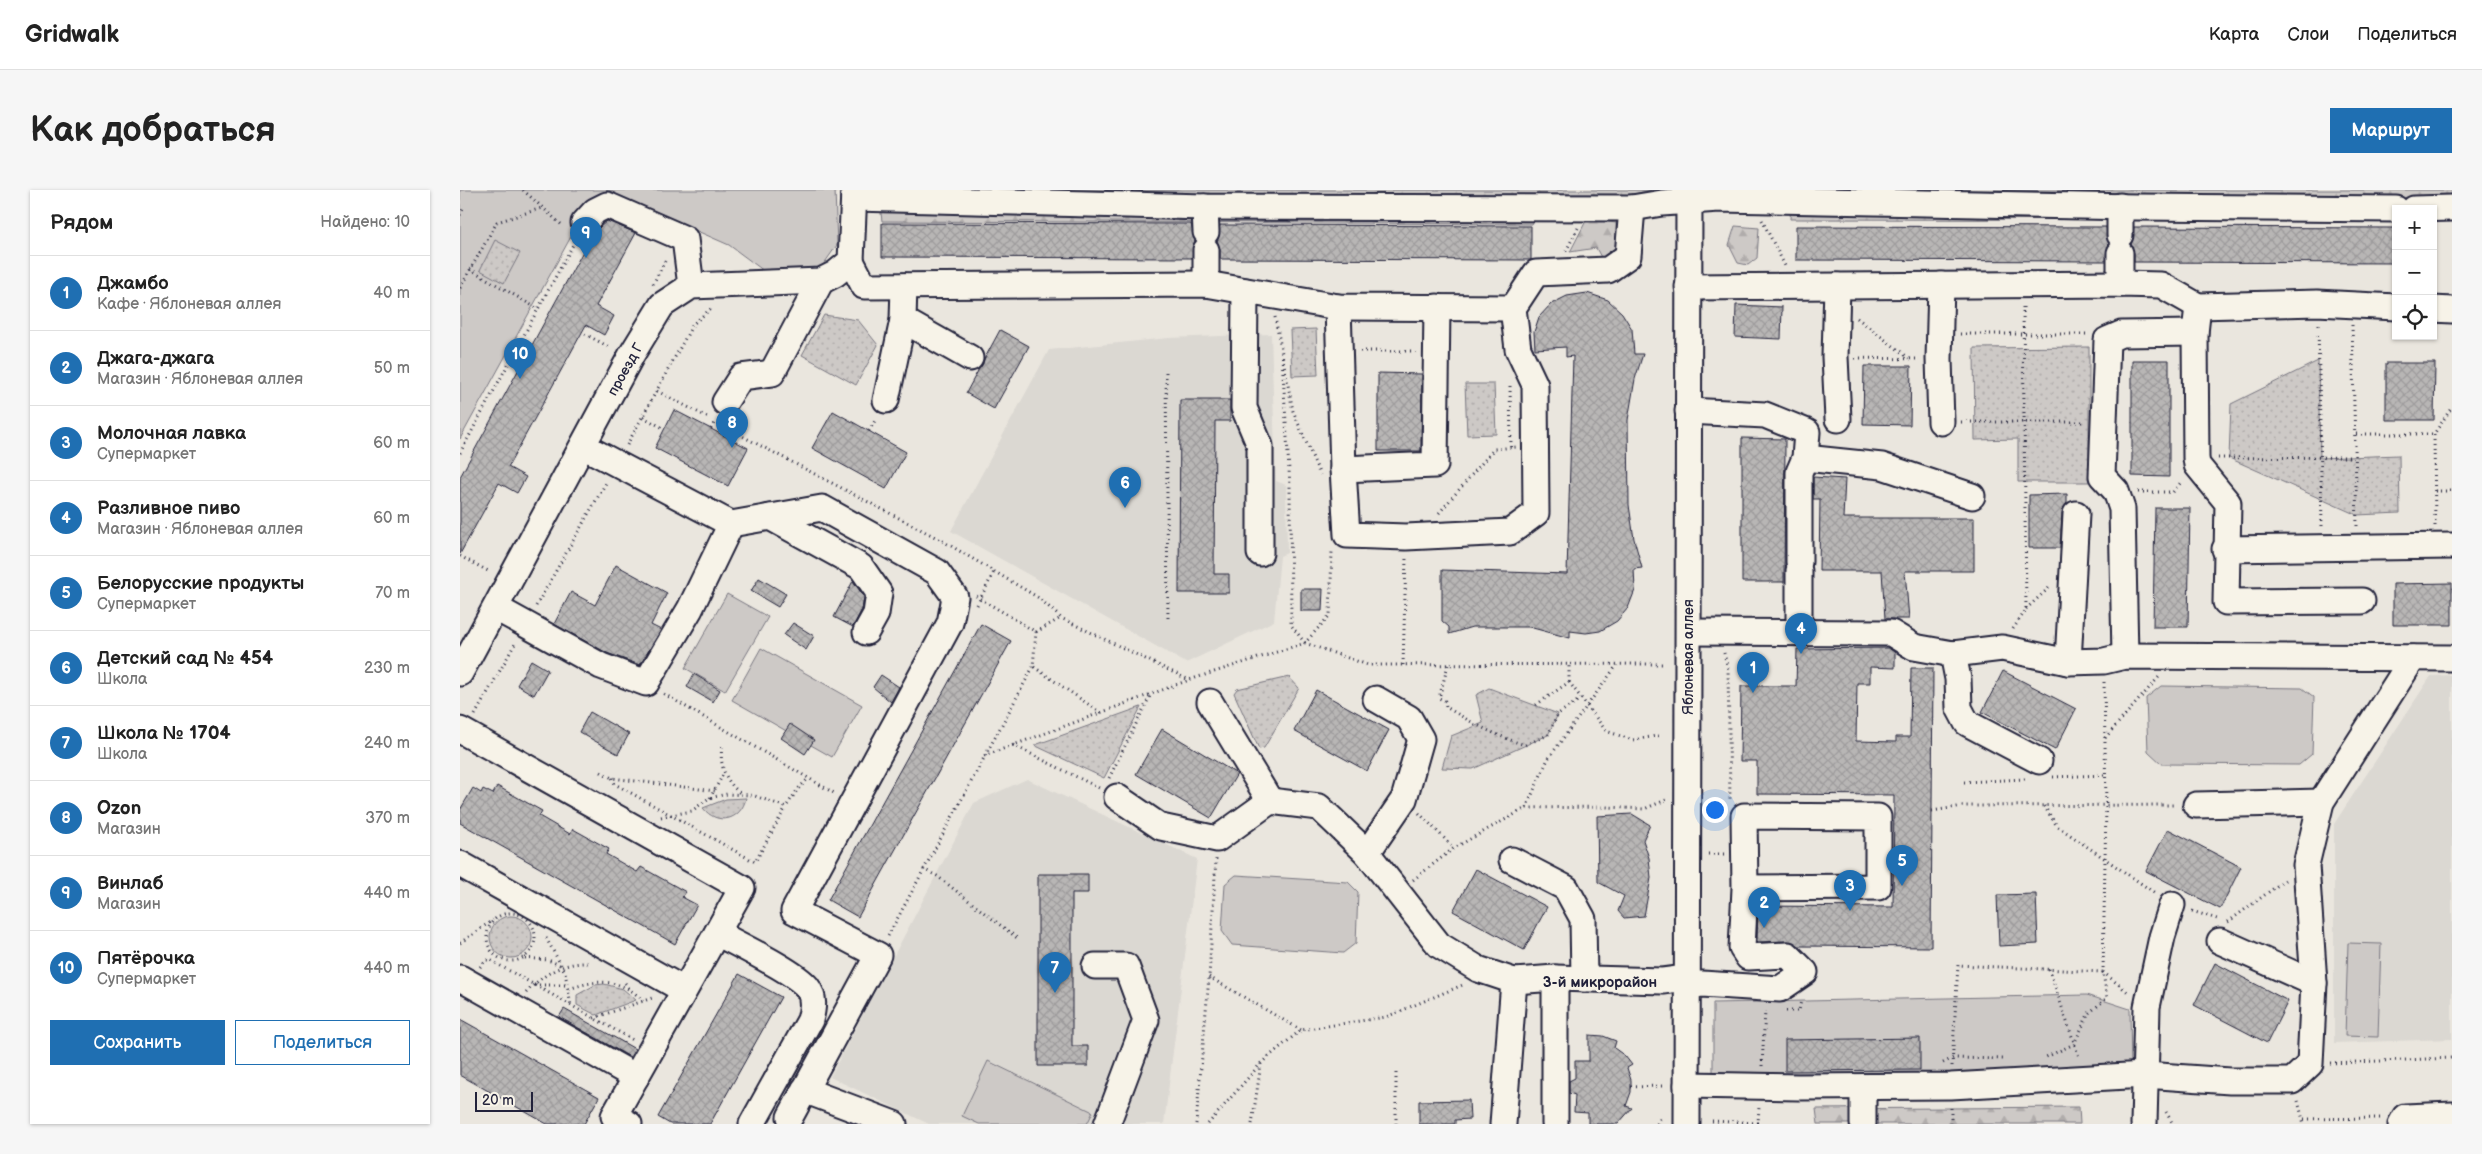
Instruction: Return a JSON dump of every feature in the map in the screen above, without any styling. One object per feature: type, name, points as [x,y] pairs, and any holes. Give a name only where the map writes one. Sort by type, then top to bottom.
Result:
[{"type":"street","points":[[2322,190],[2338,209]]},
{"type":"street","points":[[1513,308],[1338,307],[1206,284],[864,286],[851,261],[854,194],[1206,206],[1632,208],[1689,196],[1752,200],[2392,209]]},
{"type":"street","name":"Яблоневая аллея","points":[[1687,1124],[1686,800],[1689,632],[1689,196]]},
{"type":"street","points":[[577,231],[595,211],[607,205],[685,239],[691,286],[821,281],[835,274],[851,261]]},
{"type":"street","points":[[1206,206],[1206,284]]},
{"type":"street","points":[[2120,206],[2120,284]]},
{"type":"street","points":[[1338,307],[1339,351],[1332,473],[1347,535],[1406,537],[1510,532],[1536,513],[1535,385],[1518,349],[1513,308],[1536,273],[1608,270],[1628,256],[1632,208]]},
{"type":"street","points":[[2437,208],[2452,208]]},
{"type":"street","points":[[725,402],[741,377],[772,373],[821,281]]},
{"type":"street","points":[[1688,286],[1795,286],[1836,294],[1941,285],[2023,283],[2160,285],[2198,306],[2318,303],[2392,307]]},
{"type":"street","points":[[1941,285],[1939,359],[1941,422]]},
{"type":"street","name":"проезд Г","points":[[460,673],[632,354],[662,305],[691,286]]},
{"type":"street","points":[[886,400],[903,320],[904,286]]},
{"type":"street","points":[[1245,291],[1244,408],[1260,446],[1260,553]]},
{"type":"street","points":[[1836,294],[1835,358],[1838,419]]},
{"type":"street","points":[[2198,306],[2195,333],[2196,461],[2228,503],[2225,549],[2226,602],[2362,601]]},
{"type":"street","points":[[1332,473],[1435,465],[1437,307]]},
{"type":"street","points":[[2437,309],[2452,310]]},
{"type":"street","points":[[903,320],[970,358]]},
{"type":"street","points":[[2114,659],[2122,509],[2116,491],[2102,476],[2107,340],[2120,334],[2195,333]]},
{"type":"street","points":[[1688,410],[1765,416],[1807,432],[1805,458],[1799,472],[1798,632]]},
{"type":"street","points":[[583,446],[732,524],[822,508],[937,572],[955,597],[950,623],[794,911],[878,954],[790,1117]]},
{"type":"street","points":[[1805,458],[1882,466],[1972,496]]},
{"type":"street","points":[[2068,662],[2076,514]]},
{"type":"street","points":[[770,517],[861,567],[879,593],[876,614],[866,632]]},
{"type":"street","points":[[496,608],[601,666],[646,684],[690,609],[732,524]]},
{"type":"street","points":[[2225,549],[2444,546]]},
{"type":"street","points":[[1689,632],[1891,633],[1914,647],[1953,654],[2002,648],[2068,662],[2176,657],[2452,658]]},
{"type":"street","points":[[1953,654],[1958,680],[1959,708],[1967,722],[2039,761]]},
{"type":"street","points":[[1687,1085],[1863,1087],[1944,1076],[2086,1079],[2145,1075],[2230,1081],[2292,1081],[2310,1064],[2314,983],[2306,865],[2321,802],[2413,658]]},
{"type":"street","points":[[1367,852],[1404,799],[1421,739],[1409,718],[1376,699]]},
{"type":"street","points":[[1210,702],[1270,801]]},
{"type":"street","points":[[462,731],[741,880],[716,933],[641,1062],[617,1121]]},
{"type":"street","points":[[1110,794],[1162,826],[1216,838],[1270,801],[1319,807],[1367,852],[1439,946],[1478,970],[1514,981],[1554,978],[1663,981],[1780,989],[1805,972],[1788,956],[1748,957],[1742,948],[1745,888],[1744,816],[1878,817],[1878,887],[1745,888]]},
{"type":"street","points":[[2196,805],[2321,802]]},
{"type":"street","points":[[1512,860],[1566,888],[1583,919],[1584,979]]},
{"type":"street","points":[[460,864],[683,989]]},
{"type":"street","points":[[2144,1124],[2146,1007],[2162,937],[2172,905]]},
{"type":"street","points":[[716,933],[799,979],[811,996],[813,1007],[810,1020],[752,1124]]},
{"type":"street","points":[[2220,941],[2314,983]]},
{"type":"street","points":[[1095,966],[1126,966],[1146,1020],[1107,1124]]},
{"type":"street","points":[[1554,978],[1555,1124]]},
{"type":"street","points":[[465,981],[513,1007],[641,1062]]},
{"type":"street","points":[[1503,1124],[1514,981]]},
{"type":"street","points":[[1863,1087],[1863,1124]]},
{"type":"street","points":[[804,1090],[894,1124]]},
{"type":"street","points":[[2403,1121],[2452,1115]]},
{"type":"path","points":[[460,453],[538,309],[577,231],[542,208],[523,190]]},
{"type":"path","points":[[1752,200],[1795,286]]},
{"type":"path","points":[[460,215],[464,207]]},
{"type":"path","points":[[460,288],[497,222],[542,208]]},
{"type":"path","points":[[470,269],[538,309]]},
{"type":"path","points":[[2002,648],[2026,610],[2023,283]]},
{"type":"path","points":[[462,731],[526,625],[694,324],[740,284]]},
{"type":"path","points":[[1836,294],[1910,359]]},
{"type":"path","points":[[1273,296],[1282,357],[1293,411],[1332,473]]},
{"type":"path","points":[[2318,303],[2323,547]]},
{"type":"path","points":[[2352,304],[2358,546]]},
{"type":"path","points":[[1940,333],[2098,334],[2107,340]]},
{"type":"path","points":[[585,334],[616,351]]},
{"type":"path","points":[[1339,351],[1437,351]]},
{"type":"path","points":[[1282,357],[1290,486],[1291,625],[1305,643],[1368,665],[1663,664]]},
{"type":"path","points":[[1835,358],[1939,359]]},
{"type":"path","points":[[1166,372],[1168,622]]},
{"type":"path","points":[[657,391],[941,540],[1039,598],[1061,618],[1189,680]]},
{"type":"path","points":[[2444,546],[2434,491],[2434,434],[2452,407]]},
{"type":"path","points":[[643,417],[665,429]]},
{"type":"path","points":[[1941,422],[2025,424],[2103,421]]},
{"type":"path","points":[[2356,434],[2434,434]]},
{"type":"path","points":[[1434,517],[1494,449],[1536,446]]},
{"type":"path","points":[[2122,509],[2138,492],[2173,492],[2196,461],[2355,456]]},
{"type":"path","points":[[2434,491],[2452,491]]},
{"type":"path","points":[[1403,665],[1406,537]]},
{"type":"path","points":[[984,756],[1189,680],[1305,643],[1330,615],[1332,541]]},
{"type":"path","points":[[460,556],[493,574]]},
{"type":"path","points":[[980,599],[994,572]]},
{"type":"path","points":[[973,595],[1036,632]]},
{"type":"path","points":[[1036,632],[1061,618]]},
{"type":"path","points":[[878,954],[1034,667],[1036,632]]},
{"type":"path","points":[[2105,739],[2176,657]]},
{"type":"path","points":[[2041,1060],[2074,1044],[2089,1013],[2107,998],[2103,972],[2106,805],[2105,739],[2114,659]]},
{"type":"path","points":[[1448,665],[1439,698],[1445,701],[1446,708],[1491,733],[1525,745],[1548,734],[1558,714],[1582,698]]},
{"type":"path","points":[[1569,665],[1569,682],[1606,731],[1633,740],[1662,735]]},
{"type":"path","points":[[1526,808],[1548,759],[1617,665]]},
{"type":"path","points":[[1034,667],[1101,713]]},
{"type":"path","points":[[1536,705],[1569,682]]},
{"type":"path","points":[[646,684],[853,804]]},
{"type":"path","points":[[1013,746],[1110,794],[1150,696]]},
{"type":"path","points":[[722,747],[721,757],[724,772],[733,787],[741,794]]},
{"type":"path","points":[[601,772],[612,778],[715,792]]},
{"type":"path","points":[[672,816],[692,811],[710,798],[715,792],[724,772]]},
{"type":"path","points":[[612,778],[615,784],[755,862],[786,807],[798,789],[810,778]]},
{"type":"path","points":[[710,798],[727,794],[741,794],[758,797],[786,807]]},
{"type":"path","points":[[1404,799],[1454,848]]},
{"type":"path","points":[[1398,893],[1454,848],[1526,808],[1606,807],[1644,809],[1661,801],[1686,800]]},
{"type":"path","points":[[1932,811],[1963,806],[2196,805]]},
{"type":"path","points":[[2044,806],[2057,826],[2172,905],[2228,922],[2306,865]]},
{"type":"path","points":[[1196,1124],[1210,977],[1216,838]]},
{"type":"path","points":[[923,869],[937,876],[1017,938]]},
{"type":"path","points":[[460,943],[473,932],[507,913],[522,915],[542,933],[552,946],[563,967],[569,987],[571,1006]]},
{"type":"path","points":[[494,920],[489,926],[487,940],[492,952],[497,957],[510,961],[523,958],[548,960],[563,967]]},
{"type":"path","points":[[523,958],[533,947],[535,933],[533,926]]},
{"type":"path","points":[[494,963],[497,957]]},
{"type":"path","points":[[465,981],[488,960],[594,1018],[641,1062]]},
{"type":"path","points":[[513,1007],[547,973],[580,963],[599,965]]},
{"type":"path","points":[[1944,1076],[1953,1058],[1958,965],[2103,972],[2146,1007]]},
{"type":"path","points":[[2049,969],[2086,1079]]},
{"type":"path","points":[[1208,1124],[1261,1063],[1301,1030],[1386,1018],[1463,987],[1478,970]]},
{"type":"path","points":[[1781,1011],[1799,1010],[1805,972]]},
{"type":"path","points":[[620,977],[643,1001]]},
{"type":"path","points":[[1210,977],[1301,1030]]},
{"type":"path","points":[[534,985],[569,987],[604,981],[613,982],[631,990]]},
{"type":"path","points":[[594,1018],[683,989]]},
{"type":"path","points":[[1712,1121],[1758,1123],[1763,1011],[1772,1011]]},
{"type":"path","points":[[1953,1058],[2011,1059]]},
{"type":"path","points":[[1944,1076],[1953,1058]]},
{"type":"path","points":[[2310,1064],[2452,1058]]},
{"type":"path","points":[[1252,1124],[1261,1063]]},
{"type":"path","points":[[1396,1073],[1396,1124]]},
{"type":"path","points":[[1631,1087],[1662,1086]]},
{"type":"path","points":[[1657,1124],[1662,1116]]},
{"type":"path","points":[[2304,1119],[2403,1121]]},
{"type":"shaded area","points":[[1271,334],[1276,481],[1286,485],[1287,553],[1280,556],[1274,621],[1186,663],[951,531],[1049,350],[1169,338]]},
{"type":"shaded area","points":[[2452,675],[2452,1039],[2334,1043],[2334,824],[2431,676]]},
{"type":"shaded area","points":[[1027,779],[1197,859],[1164,1124],[929,1124],[830,1077],[974,803]]},
{"type":"green space","points":[[460,190],[835,190],[837,245],[821,268],[764,271],[729,245],[688,227],[590,202],[460,439]]},
{"type":"green space","points":[[878,190],[1651,190],[1617,198],[1548,197],[1531,224],[882,221]]},
{"type":"green space","points":[[1792,190],[2452,190],[2452,213],[2437,210],[2437,205],[2392,205],[2392,220],[1790,219]]},
{"type":"green space","points":[[1587,219],[1616,223],[1617,256],[1603,261],[1596,248],[1570,252]]},
{"type":"green space","points":[[1735,226],[1759,228],[1757,258],[1748,265],[1738,263],[1729,245]]},
{"type":"green space","points":[[495,240],[520,253],[504,283],[480,270]]},
{"type":"green space","points":[[824,315],[858,320],[878,345],[856,385],[802,355]]},
{"type":"green space","points":[[1316,329],[1318,375],[1292,376],[1290,330]]},
{"type":"green space","points":[[2089,347],[2089,482],[2018,482],[2018,439],[1975,440],[1974,348]]},
{"type":"green space","points":[[2318,361],[2320,458],[2399,455],[2400,513],[2357,515],[2229,458],[2231,404]]},
{"type":"green space","points":[[1465,384],[1494,384],[1496,434],[1467,435]]},
{"type":"green space","points":[[727,594],[768,617],[725,691],[685,668]]},
{"type":"green space","points":[[761,648],[862,705],[832,757],[732,700]]},
{"type":"green space","points":[[1289,677],[1299,688],[1264,748],[1259,749],[1234,693],[1237,689]]},
{"type":"green space","points":[[2161,686],[2302,688],[2314,697],[2312,754],[2299,765],[2162,764],[2148,751],[2146,698]]},
{"type":"green space","points":[[1489,688],[1558,714],[1548,735],[1473,769],[1442,768],[1451,736],[1483,723],[1476,695]]},
{"type":"green space","points":[[1141,707],[1104,778],[1034,745],[1035,745]]},
{"type":"green space","points":[[746,798],[739,812],[728,818],[721,819],[715,817],[703,808],[726,799]]},
{"type":"green space","points":[[1236,875],[1348,882],[1358,892],[1356,943],[1343,953],[1232,945],[1222,931],[1225,884]]},
{"type":"green space","points":[[507,916],[515,916],[526,922],[532,937],[526,952],[515,958],[507,958],[496,952],[490,941],[490,933],[496,922]]},
{"type":"green space","points":[[2348,943],[2381,944],[2378,1037],[2345,1036]]},
{"type":"green space","points":[[604,984],[623,989],[636,1000],[596,1015],[577,1005],[577,995],[595,985]]},
{"type":"green space","points":[[2087,995],[2130,1009],[2131,1070],[1921,1080],[1713,1077],[1713,1003]]},
{"type":"green space","points":[[988,1061],[1093,1112],[1087,1124],[979,1124],[962,1116]]},
{"type":"green space","points":[[2079,1107],[2080,1124],[1818,1124],[1816,1109]]},
{"type":"building","points":[[607,221],[636,233],[596,306],[614,316],[604,335],[586,325],[508,467],[526,477],[517,493],[499,483],[460,554],[460,477],[593,233]]},
{"type":"building","points":[[882,223],[1191,224],[1195,241],[1192,258],[882,257]]},
{"type":"building","points":[[1220,225],[1531,226],[1531,260],[1220,259],[1217,241]]},
{"type":"building","points":[[1796,226],[2106,227],[2109,244],[2106,261],[1796,260]]},
{"type":"building","points":[[2134,227],[2392,228],[2392,263],[2134,262],[2131,244]]},
{"type":"building","points":[[1587,293],[1608,300],[1622,313],[1632,329],[1634,354],[1643,354],[1635,379],[1628,420],[1629,505],[1634,539],[1642,568],[1634,569],[1635,590],[1628,608],[1617,621],[1600,631],[1586,633],[1570,631],[1570,638],[1529,627],[1472,627],[1449,634],[1449,627],[1442,621],[1442,570],[1567,574],[1573,356],[1566,357],[1566,347],[1535,349],[1534,332],[1539,317],[1551,304],[1567,296]]},
{"type":"building","points":[[1736,305],[1782,307],[1781,339],[1735,337]]},
{"type":"building","points":[[1000,330],[1029,346],[994,409],[966,393]]},
{"type":"building","points":[[2132,360],[2169,360],[2169,477],[2132,476]]},
{"type":"building","points":[[2386,363],[2435,363],[2434,420],[2386,420]]},
{"type":"building","points":[[1864,366],[1911,366],[1910,425],[1863,424]]},
{"type":"building","points":[[1378,373],[1422,374],[1421,451],[1378,451]]},
{"type":"building","points":[[1180,400],[1230,400],[1230,421],[1215,421],[1214,574],[1229,574],[1229,593],[1179,593]]},
{"type":"building","points":[[674,410],[748,448],[728,486],[655,448]]},
{"type":"building","points":[[833,411],[906,452],[886,489],[812,448]]},
{"type":"building","points":[[1742,438],[1785,439],[1784,582],[1742,582]]},
{"type":"building","points":[[1813,477],[1845,479],[1843,518],[1974,518],[1974,571],[1905,571],[1909,619],[1885,619],[1882,571],[1819,571],[1820,499],[1813,499]]},
{"type":"building","points":[[2067,494],[2067,503],[2062,513],[2060,548],[2029,548],[2029,495]]},
{"type":"building","points":[[2155,508],[2190,508],[2188,627],[2153,627]]},
{"type":"building","points":[[616,565],[667,593],[651,625],[661,630],[640,665],[607,653],[554,624],[571,592],[595,605]]},
{"type":"building","points":[[759,578],[786,594],[778,607],[751,591]]},
{"type":"building","points":[[853,581],[864,597],[862,609],[853,627],[834,617]]},
{"type":"building","points":[[2452,583],[2452,625],[2393,625],[2393,584]]},
{"type":"building","points":[[1301,589],[1323,589],[1322,611],[1301,611]]},
{"type":"building","points":[[793,623],[814,636],[806,650],[784,635]]},
{"type":"building","points":[[981,624],[1011,641],[858,917],[828,900]]},
{"type":"building","points":[[1889,648],[1895,653],[1895,668],[1870,667],[1870,683],[1857,683],[1856,741],[1896,742],[1896,737],[1910,737],[1911,668],[1933,668],[1931,947],[1799,946],[1788,941],[1757,942],[1758,906],[1893,907],[1894,795],[1757,794],[1757,761],[1740,761],[1741,686],[1796,686],[1797,649]]},
{"type":"building","points":[[531,660],[548,670],[534,695],[517,685]]},
{"type":"building","points":[[2003,671],[2076,709],[2055,750],[1982,712]]},
{"type":"building","points":[[694,674],[720,690],[713,702],[687,687]]},
{"type":"building","points":[[881,675],[899,687],[891,702],[873,687]]},
{"type":"building","points":[[1316,690],[1389,730],[1367,771],[1294,731]]},
{"type":"building","points":[[590,712],[629,734],[618,754],[579,732]]},
{"type":"building","points":[[790,724],[814,740],[805,754],[781,738]]},
{"type":"building","points":[[1162,729],[1237,774],[1211,818],[1136,774]]},
{"type":"building","points":[[497,786],[542,811],[539,816],[570,834],[573,829],[609,849],[606,854],[637,872],[641,867],[686,892],[682,897],[697,905],[675,944],[460,823],[460,810],[473,788],[481,793],[483,789],[493,794]]},
{"type":"building","points":[[1632,814],[1650,825],[1643,840],[1649,858],[1651,878],[1644,916],[1624,918],[1618,911],[1624,896],[1598,882],[1597,816]]},
{"type":"building","points":[[2168,829],[2241,867],[2220,909],[2146,871]]},
{"type":"building","points":[[1476,869],[1547,907],[1524,950],[1453,911]]},
{"type":"building","points":[[1038,874],[1088,874],[1088,893],[1072,893],[1072,1046],[1088,1046],[1088,1066],[1038,1066]]},
{"type":"building","points":[[2036,894],[2038,944],[1999,946],[1997,895]]},
{"type":"building","points":[[2215,963],[2288,1001],[2267,1043],[2194,1005]]},
{"type":"building","points":[[739,974],[781,997],[710,1124],[670,1124],[658,1117]]},
{"type":"building","points":[[564,1009],[635,1049],[630,1057],[559,1017]]},
{"type":"building","points":[[460,1019],[599,1097],[584,1124],[547,1124],[460,1075]]},
{"type":"building","points":[[1589,1035],[1603,1036],[1616,1041],[1614,1048],[1625,1056],[1632,1065],[1627,1068],[1631,1080],[1631,1092],[1626,1106],[1632,1108],[1618,1124],[1588,1124],[1588,1113],[1574,1112],[1575,1095],[1569,1093],[1569,1081],[1575,1078],[1575,1061],[1589,1061]]},
{"type":"building","points":[[1920,1038],[1920,1070],[1785,1071],[1785,1040]]},
{"type":"building","points":[[1469,1100],[1470,1119],[1455,1120],[1455,1124],[1419,1124],[1419,1101]]},
{"type":"place","name":"Винлаб","points":[[586,258]]},
{"type":"place","name":"Пятёрочка","points":[[520,379]]},
{"type":"place","name":"Ozon","points":[[732,448]]},
{"type":"place","name":"Детский сад № 454","points":[[1125,508]]},
{"type":"place","name":"Разливное пиво","points":[[1801,654]]},
{"type":"place","name":"Джамбо","points":[[1753,693]]},
{"type":"place","name":"Белорусские продукты","points":[[1902,886]]},
{"type":"place","name":"Молочная лавка","points":[[1850,911]]},
{"type":"place","name":"Джага-джага","points":[[1764,928]]},
{"type":"place","name":"Школа № 1704","points":[[1055,993]]},
{"type":"district","name":"3-й микрорайон","points":[[1600,982]]}]
